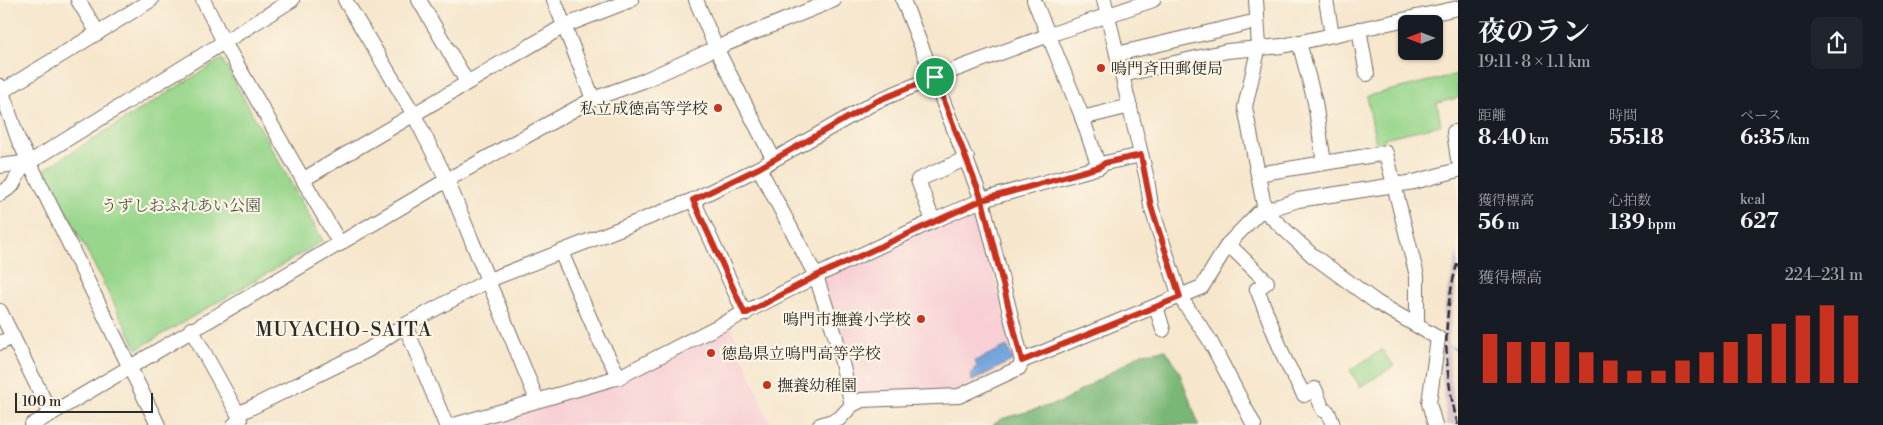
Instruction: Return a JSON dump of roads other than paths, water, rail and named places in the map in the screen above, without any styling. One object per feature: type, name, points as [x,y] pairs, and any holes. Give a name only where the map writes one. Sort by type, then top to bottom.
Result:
[{"type":"street","points":[[78,0],[98,33]]},
{"type":"street","points":[[151,0],[1,89],[27,163],[158,425]]},
{"type":"street","points":[[203,0],[224,42],[340,244]]},
{"type":"street","points":[[0,166],[27,163],[292,0]]},
{"type":"street","points":[[345,0],[413,113],[447,180],[537,400]]},
{"type":"street","points":[[419,0],[467,82]]},
{"type":"street","points":[[554,0],[593,99]]},
{"type":"street","points":[[696,0],[716,48],[773,158]]},
{"type":"street","points":[[32,425],[130,369],[191,330],[447,180],[593,99],[643,81],[716,48],[834,0]]},
{"type":"street","points":[[820,425],[839,418],[852,405],[868,399],[959,396],[1019,368],[1022,361],[982,200],[903,0]]},
{"type":"street","points":[[1034,0],[1082,118],[1099,167]]},
{"type":"street","points":[[191,330],[236,420],[368,350],[405,325],[489,280],[693,200],[759,168],[773,158],[877,101],[935,77],[1049,35],[1106,7],[1153,0]]},
{"type":"street","points":[[1256,0],[1259,46],[1245,107],[1265,211],[1312,256],[1376,302],[1417,324],[1438,338],[1429,403],[1434,425]]},
{"type":"street","points":[[1326,0],[1332,35]]},
{"type":"street","points":[[304,179],[413,113],[564,26],[626,1]]},
{"type":"street","points":[[1106,7],[1130,106],[1151,206],[1180,297],[1209,340],[1254,425]]},
{"type":"street","points":[[1122,75],[1227,51],[1259,46],[1282,46],[1457,7]]},
{"type":"street","points":[[1117,54],[1257,21]]},
{"type":"street","points":[[1359,29],[1366,74]]},
{"type":"street","points":[[1299,42],[1315,102],[1324,163]]},
{"type":"street","points":[[1082,118],[1130,106]]},
{"type":"street","points":[[1454,132],[1458,159]]},
{"type":"street","points":[[1258,174],[1324,163],[1385,148],[1417,276],[1417,324]]},
{"type":"street","points":[[454,425],[619,377],[816,276],[982,200],[1099,167],[1105,163],[1141,155]]},
{"type":"street","points":[[933,221],[918,180],[967,158]]},
{"type":"street","points":[[0,194],[12,186],[27,163]]},
{"type":"street","points":[[759,168],[816,276],[836,338],[852,405]]},
{"type":"street","points":[[1022,361],[1202,287],[1228,244],[1258,213],[1298,200],[1393,185],[1458,170]]},
{"type":"street","points":[[693,200],[745,314]]},
{"type":"street","points":[[1228,244],[1267,282],[1257,289],[1285,360],[1304,395],[1315,389],[1323,410],[1328,412],[1333,425]]},
{"type":"street","points":[[561,252],[599,339],[619,377]]},
{"type":"street","points":[[1156,306],[1163,330]]},
{"type":"street","points":[[0,312],[6,340],[52,414]]},
{"type":"street","points":[[405,325],[446,425]]},
{"type":"water","points":[[1007,346],[1013,360],[972,381],[971,374],[977,366],[975,361]]},
{"type":"waterway","points":[[1451,347],[1458,351]]},
{"type":"railway","points":[[1458,261],[1449,302],[1446,343],[1449,384],[1458,425]]},
{"type":"place","name":"鳴門斉田郵便局","points":[[1101,68]]},
{"type":"place","name":"私立成徳高等学校","points":[[718,108]]},
{"type":"place","name":"鳴門市撫養小学校","points":[[921,319]]},
{"type":"place","name":"徳島県立鳴門高等学校","points":[[711,353]]},
{"type":"place","name":"撫養幼稚園","points":[[767,385]]},
{"type":"district","name":"MUYACHO-SAITA","points":[[344,329]]},
{"type":"park label","name":"うずしおふれあい公園","points":[[181,205]]}]
